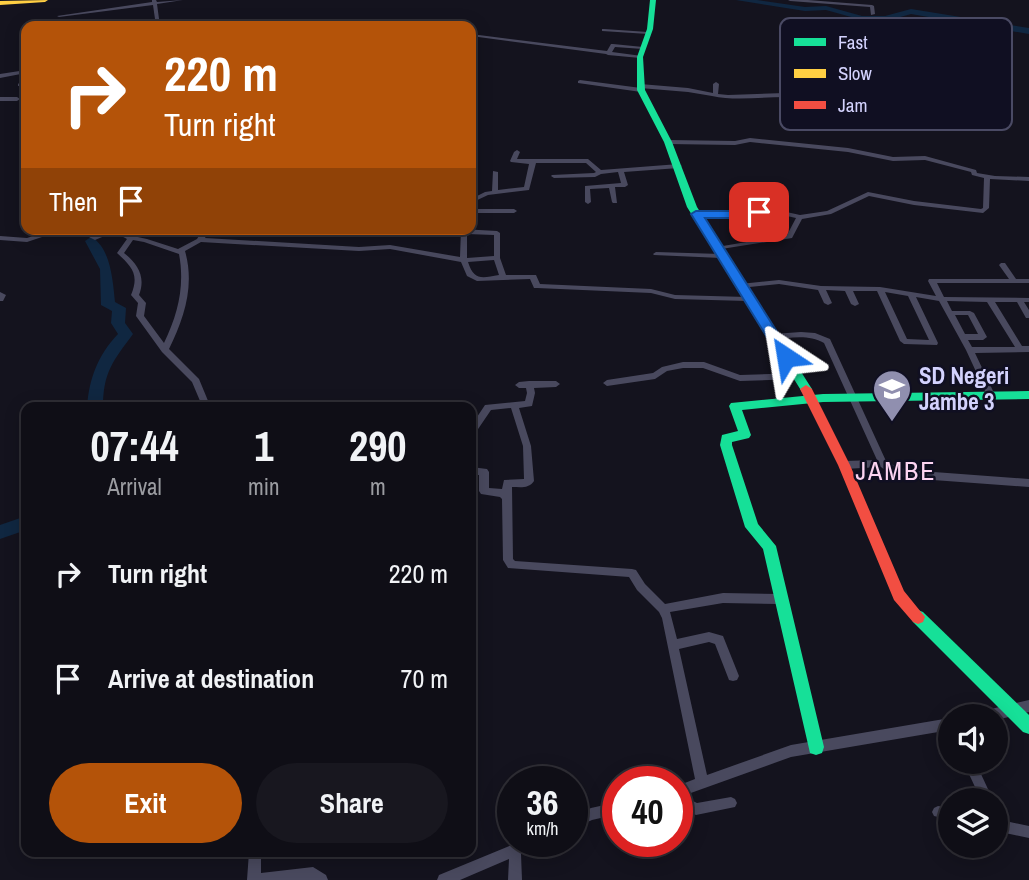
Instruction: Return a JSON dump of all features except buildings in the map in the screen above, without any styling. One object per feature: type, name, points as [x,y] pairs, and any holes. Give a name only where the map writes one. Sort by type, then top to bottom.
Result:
[{"type":"street","points":[[0,3],[42,0]]},
{"type":"street","points":[[60,16],[181,0]]},
{"type":"street","points":[[653,0],[642,52],[641,88],[679,166],[696,214],[811,398],[844,465],[899,595],[929,631],[1029,726]]},
{"type":"street","points":[[790,0],[854,8],[872,6],[873,14]]},
{"type":"street","points":[[155,2],[157,21]]},
{"type":"street","points":[[604,30],[648,33]]},
{"type":"street","points":[[476,35],[505,38],[566,50],[642,52]]},
{"type":"street","points":[[606,42],[606,53]]},
{"type":"street","points":[[606,53],[613,45],[642,52]]},
{"type":"street","points":[[0,76],[21,73]]},
{"type":"street","points":[[580,82],[688,90],[715,96],[780,95]]},
{"type":"street","points":[[715,96],[716,84]]},
{"type":"street","points":[[0,99],[17,99]]},
{"type":"street","points":[[668,142],[735,143],[750,140],[893,159],[925,158],[987,177],[1029,179]]},
{"type":"street","points":[[517,152],[513,161],[588,162],[600,172]]},
{"type":"street","points":[[594,154],[600,172]]},
{"type":"street","points":[[552,161],[554,178],[679,166]]},
{"type":"street","points":[[476,199],[495,191],[527,189],[531,162]]},
{"type":"street","points":[[588,202],[587,187],[625,185],[621,171]]},
{"type":"street","points":[[495,173],[495,191]]},
{"type":"street","points":[[696,214],[742,215],[773,211],[800,217],[829,213],[868,194],[914,203],[983,211],[989,187],[987,177]]},
{"type":"street","points":[[612,186],[615,202]]},
{"type":"street","points":[[476,211],[514,211]]},
{"type":"street","points":[[656,254],[719,252],[790,237],[800,217]]},
{"type":"street","points":[[476,231],[497,233],[497,258],[503,276]]},
{"type":"street","points":[[0,238],[27,240],[43,235]]},
{"type":"street","points":[[125,235],[171,251],[182,252],[203,235]]},
{"type":"street","points":[[463,235],[464,260],[474,278],[533,277],[537,286],[651,291],[675,297],[747,299]]},
{"type":"street","points":[[131,238],[120,253],[135,265],[139,282],[136,297],[143,307],[141,316],[165,349],[196,381],[205,402]]},
{"type":"street","points":[[200,240],[359,249],[390,247],[464,260],[497,258]]},
{"type":"street","points":[[165,349],[184,303],[188,277],[182,252]]},
{"type":"street","points":[[992,280],[1005,268],[1013,281]]},
{"type":"street","points":[[989,391],[964,337],[932,281],[1029,281]]},
{"type":"street","points":[[740,286],[779,282],[821,288],[880,289],[943,299],[1029,300]]},
{"type":"street","points":[[821,288],[828,303]]},
{"type":"street","points":[[848,289],[855,304]]},
{"type":"street","points":[[880,289],[904,341],[934,342],[910,293]]},
{"type":"street","points":[[0,294],[0,299]]},
{"type":"street","points":[[990,300],[1025,349]]},
{"type":"street","points":[[1019,300],[1029,316]]},
{"type":"street","points":[[951,313],[970,313],[983,337],[964,337]]},
{"type":"street","points":[[773,337],[807,334],[824,337],[883,463],[888,467],[906,474],[1029,483]]},
{"type":"street","points":[[970,350],[1025,349]]},
{"type":"street","points":[[607,383],[655,376],[665,369],[683,365],[704,365],[740,379],[799,376]]},
{"type":"street","points":[[476,425],[488,407],[528,404],[531,393],[524,384],[556,384]]},
{"type":"street","points":[[816,747],[779,599],[769,546],[752,527],[726,441],[729,437],[745,435],[735,409],[737,403],[811,398],[1029,395]]},
{"type":"street","points":[[514,406],[527,446],[529,481],[526,484],[507,483],[508,560],[512,565],[628,571],[635,575],[641,587],[663,609],[674,645],[702,782]]},
{"type":"street","points":[[844,465],[883,463]]},
{"type":"street","points":[[476,471],[484,471],[483,490],[507,497]]},
{"type":"street","points":[[663,609],[711,599],[779,599]]},
{"type":"street","points":[[674,645],[709,637],[717,638],[721,641],[733,676]]},
{"type":"street","points":[[1009,709],[1029,706]]},
{"type":"street","points":[[693,786],[790,751],[938,729]]},
{"type":"street","points":[[693,807],[731,803]]},
{"type":"street","points":[[1008,826],[1029,832]]},
{"type":"street","points":[[255,857],[255,880],[313,874],[321,880]]},
{"type":"street","points":[[444,880],[498,857]]},
{"type":"street","points":[[515,857],[515,880]]},
{"type":"waterway","points":[[740,0],[805,9],[826,8],[862,18]]},
{"type":"waterway","points":[[889,18],[911,11],[952,18]]},
{"type":"waterway","points":[[1012,28],[1029,31]]},
{"type":"waterway","points":[[91,241],[106,269],[108,305],[119,308],[118,323],[126,334],[106,359],[99,377],[96,402]]},
{"type":"waterway","points":[[0,532],[21,525]]},
{"type":"traffic: fast","points":[[653,0],[650,29],[640,57],[641,90],[668,142],[692,207],[806,389]]},
{"type":"traffic: fast","points":[[816,747],[769,546],[752,527],[726,445],[726,438],[745,435],[735,406],[823,398],[1029,395]]},
{"type":"traffic: fast","points":[[918,617],[1029,726]]},
{"type":"traffic: slow","points":[[0,3],[45,0]]},
{"type":"traffic: jam","points":[[806,389],[844,465],[899,595],[918,617]]},
{"type":"place","name":"SD Negeri Jambe 3","points":[[892,423]]},
{"type":"district","name":"JAMBE","points":[[896,471]]},
{"type":"route","points":[[759,212],[742,215],[723,212],[696,214],[747,299],[786,357]]}]
